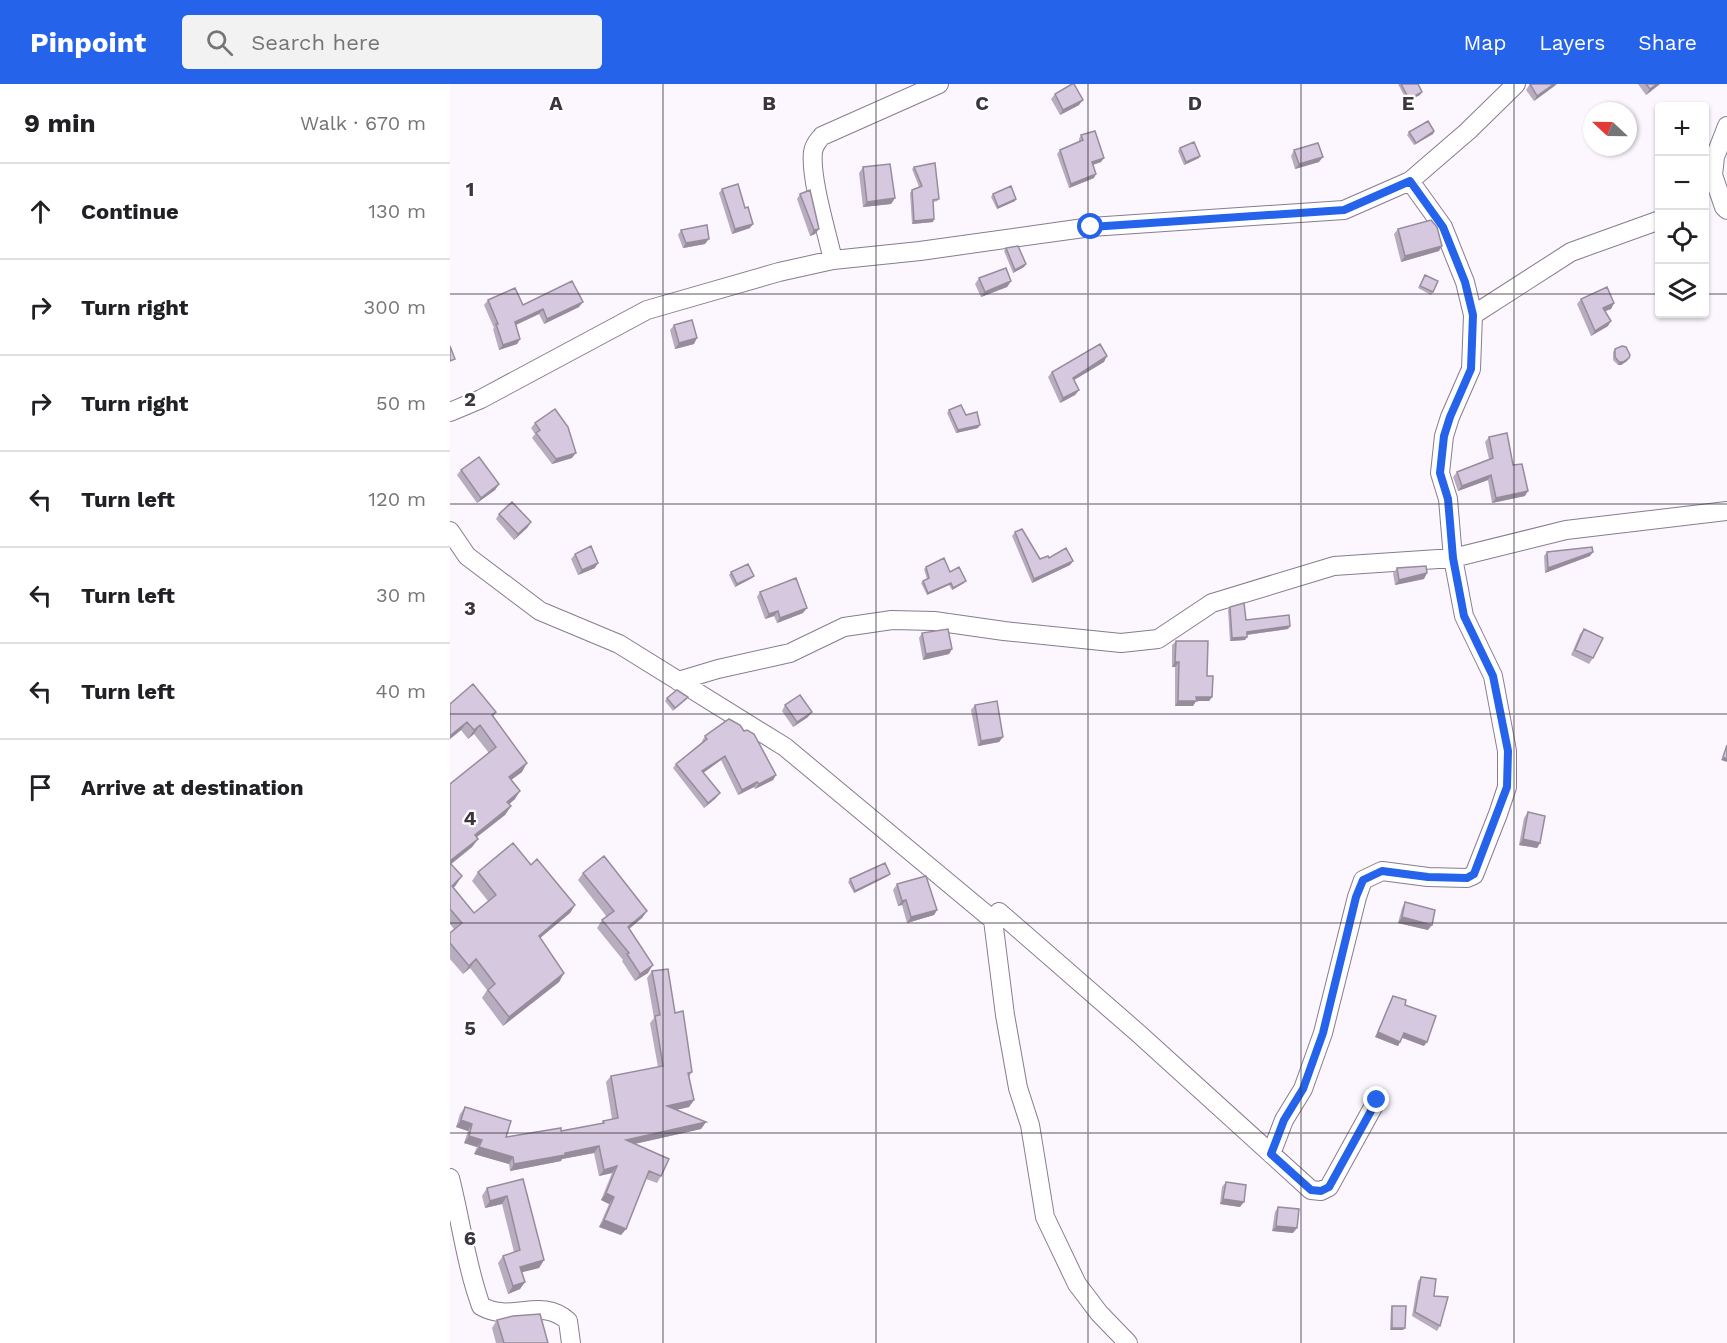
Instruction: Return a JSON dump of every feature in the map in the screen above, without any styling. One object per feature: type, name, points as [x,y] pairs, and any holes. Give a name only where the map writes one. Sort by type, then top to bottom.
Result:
[{"type":"street","points":[[833,260],[814,174],[813,152],[816,142],[822,136],[939,84]]},
{"type":"street","points":[[450,412],[481,399],[647,310],[779,272],[833,260],[920,251],[1091,227],[1344,210],[1410,181],[1468,131],[1516,84]]},
{"type":"street","points":[[1718,203],[1713,175],[1715,157],[1727,126]]},
{"type":"street","points":[[1271,1154],[1284,1120],[1303,1089],[1323,1033],[1356,897],[1363,880],[1382,871],[1428,877],[1467,878],[1474,874],[1507,787],[1508,751],[1493,676],[1464,616],[1453,558],[1448,499],[1440,473],[1444,436],[1471,369],[1473,315],[1465,282],[1443,227],[1410,181]]},
{"type":"street","points":[[1473,315],[1571,252],[1655,221]]},
{"type":"street","points":[[678,681],[718,669],[789,653],[844,627],[892,620],[934,621],[1121,643],[1158,639],[1212,603],[1334,566],[1453,558],[1566,530],[1727,511]]},
{"type":"street","points":[[450,531],[467,556],[540,611],[619,644],[786,747],[993,920],[1005,1015],[1018,1088],[1030,1125],[1045,1217],[1077,1284],[1099,1313],[1128,1343]]},
{"type":"street","points":[[993,920],[999,912],[1147,1041],[1311,1190],[1321,1191],[1329,1187],[1377,1100]]},
{"type":"street","points":[[450,1178],[461,1221],[471,1277],[481,1306],[490,1312],[507,1313],[540,1309],[558,1312],[568,1321],[571,1343]]},
{"type":"building","points":[[1072,84],[1083,100],[1063,110],[1055,94]]},
{"type":"building","points":[[1401,84],[1418,84],[1422,92],[1409,99]]},
{"type":"building","points":[[1530,84],[1554,84],[1537,96]]},
{"type":"building","points":[[1646,84],[1657,84],[1650,89]]},
{"type":"building","points":[[1428,121],[1434,131],[1416,143],[1409,132]]},
{"type":"building","points":[[1095,131],[1104,158],[1092,162],[1096,174],[1071,184],[1060,150],[1083,140],[1081,135]]},
{"type":"building","points":[[1194,142],[1200,156],[1186,162],[1180,148]]},
{"type":"building","points":[[1318,143],[1323,157],[1299,164],[1294,150]]},
{"type":"building","points":[[935,163],[939,199],[933,200],[934,219],[914,221],[912,190],[922,186],[914,167]]},
{"type":"building","points":[[890,164],[895,198],[867,202],[863,167]]},
{"type":"building","points":[[738,184],[745,208],[748,207],[753,224],[735,229],[722,189]]},
{"type":"building","points":[[1011,186],[1016,199],[998,207],[993,194]]},
{"type":"building","points":[[810,190],[819,229],[814,230],[800,194]]},
{"type":"building","points":[[1431,220],[1437,227],[1442,246],[1405,256],[1398,229]]},
{"type":"building","points":[[707,225],[709,239],[686,243],[681,230]]},
{"type":"building","points":[[1018,246],[1026,264],[1015,270],[1006,248]]},
{"type":"building","points":[[1006,268],[1011,281],[985,292],[979,278]]},
{"type":"building","points":[[1425,275],[1438,281],[1433,292],[1420,286]]},
{"type":"building","points":[[572,281],[583,302],[547,319],[543,309],[515,322],[520,339],[503,345],[496,324],[498,324],[488,300],[515,288],[523,305]]},
{"type":"building","points":[[1607,287],[1614,303],[1603,308],[1611,321],[1595,331],[1581,299]]},
{"type":"building","points":[[692,320],[697,338],[679,343],[674,325]]},
{"type":"building","points":[[1100,344],[1107,356],[1073,378],[1079,390],[1063,398],[1052,372]]},
{"type":"building","points":[[450,346],[455,359],[450,361]]},
{"type":"building","points":[[1626,347],[1630,355],[1623,362],[1619,362],[1615,357],[1615,349]]},
{"type":"building","points":[[961,405],[966,415],[977,412],[980,425],[958,430],[949,410]]},
{"type":"building","points":[[555,409],[568,427],[576,453],[556,459],[536,433],[540,430],[535,423]]},
{"type":"building","points":[[1507,433],[1513,465],[1522,464],[1528,491],[1496,498],[1491,475],[1462,486],[1457,472],[1493,458],[1489,437]]},
{"type":"building","points":[[479,457],[499,484],[481,498],[461,470]]},
{"type":"building","points":[[512,502],[531,522],[518,534],[499,514]]},
{"type":"building","points":[[1022,529],[1040,559],[1048,556],[1049,558],[1066,548],[1073,561],[1034,579],[1015,532]]},
{"type":"building","points":[[591,546],[598,563],[582,570],[575,554]]},
{"type":"building","points":[[1592,547],[1593,552],[1548,568],[1547,552]]},
{"type":"building","points":[[944,558],[950,572],[959,567],[966,581],[953,588],[951,583],[928,593],[923,581],[929,578],[926,567]]},
{"type":"building","points":[[748,564],[754,576],[737,584],[731,572]]},
{"type":"building","points":[[1426,566],[1427,573],[1399,580],[1397,568]]},
{"type":"building","points":[[796,578],[807,608],[780,618],[778,611],[769,614],[760,592]]},
{"type":"building","points":[[1244,603],[1246,620],[1289,615],[1290,626],[1247,632],[1247,637],[1232,638],[1230,607]]},
{"type":"building","points":[[948,629],[952,649],[926,654],[922,633]]},
{"type":"building","points":[[1584,629],[1603,638],[1593,658],[1575,650]]},
{"type":"building","points":[[1176,641],[1208,641],[1207,676],[1213,676],[1212,697],[1196,697],[1197,701],[1178,701],[1179,662],[1175,662]]},
{"type":"building","points":[[473,684],[496,712],[492,715],[527,763],[509,777],[520,791],[507,802],[511,806],[475,835],[478,839],[450,861],[450,784],[496,747],[480,725],[474,730],[467,722],[450,736],[450,704]]},
{"type":"building","points":[[677,690],[688,697],[675,708],[667,698]]},
{"type":"building","points":[[800,695],[812,712],[797,722],[785,705]]},
{"type":"building","points":[[997,701],[1003,737],[981,741],[975,705]]},
{"type":"building","points":[[729,719],[740,725],[744,731],[747,730],[754,734],[776,775],[742,790],[725,756],[702,771],[720,793],[708,803],[676,764],[707,739],[705,736]]},
{"type":"building","points":[[1727,745],[1727,759],[1723,757]]},
{"type":"building","points":[[1528,812],[1545,816],[1540,843],[1523,839]]},
{"type":"building","points":[[513,843],[531,865],[537,859],[575,905],[539,936],[564,973],[509,1017],[488,990],[495,984],[476,959],[469,966],[450,943],[450,933],[462,923],[450,909],[450,863],[462,876],[452,886],[474,913],[496,895],[478,872]]},
{"type":"building","points":[[604,856],[647,911],[628,927],[653,965],[640,974],[627,954],[629,953],[602,920],[614,911],[583,873]]},
{"type":"building","points":[[885,863],[890,874],[855,891],[850,879]]},
{"type":"building","points":[[926,876],[937,910],[911,917],[906,900],[902,901],[897,884]]},
{"type":"building","points":[[1405,902],[1435,910],[1432,925],[1402,917]]},
{"type":"building","points":[[668,969],[675,1013],[683,1011],[692,1072],[688,1073],[694,1100],[667,1106],[706,1122],[626,1140],[669,1159],[661,1176],[649,1171],[626,1229],[604,1220],[614,1197],[606,1193],[617,1166],[604,1170],[599,1146],[514,1164],[513,1157],[479,1147],[482,1140],[469,1136],[472,1124],[461,1120],[465,1107],[511,1121],[506,1137],[561,1128],[561,1131],[618,1118],[611,1076],[663,1066],[655,1016],[660,1015],[652,971]]},
{"type":"building","points":[[1393,996],[1406,1000],[1405,1005],[1436,1016],[1427,1042],[1404,1033],[1400,1042],[1378,1032]]},
{"type":"building","points":[[523,1179],[544,1260],[520,1267],[525,1282],[513,1286],[503,1256],[520,1250],[507,1196],[490,1201],[487,1188]]},
{"type":"building","points":[[1226,1182],[1246,1185],[1244,1202],[1223,1199]]},
{"type":"building","points":[[1278,1207],[1299,1209],[1297,1228],[1276,1226]]},
{"type":"building","points":[[1421,1277],[1436,1279],[1434,1296],[1448,1297],[1440,1326],[1415,1312]]},
{"type":"building","points":[[1392,1306],[1406,1306],[1405,1328],[1392,1328]]},
{"type":"building","points":[[540,1314],[548,1343],[504,1343],[497,1320]]},
{"type":"route","points":[[1091,227],[1344,210],[1410,181],[1443,227],[1465,282],[1473,315],[1471,369],[1444,436],[1440,473],[1448,499],[1453,558],[1464,616],[1493,676],[1508,751],[1507,787],[1474,874],[1467,878],[1428,877],[1382,871],[1363,880],[1356,897],[1323,1033],[1303,1089],[1284,1120],[1271,1154],[1311,1190],[1321,1191],[1329,1187],[1377,1100]]}]
